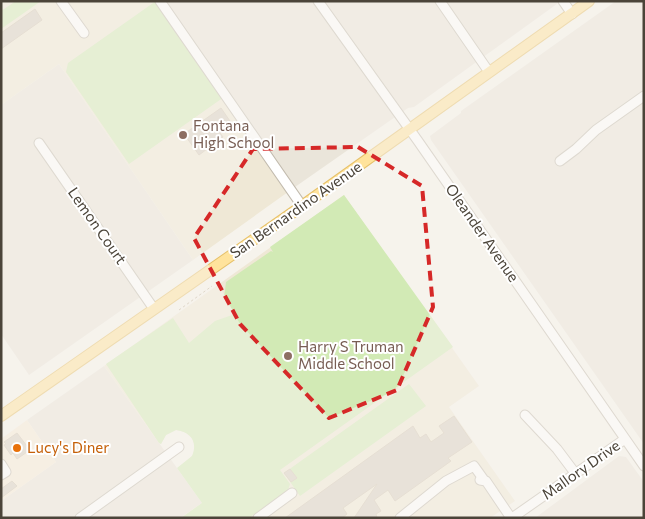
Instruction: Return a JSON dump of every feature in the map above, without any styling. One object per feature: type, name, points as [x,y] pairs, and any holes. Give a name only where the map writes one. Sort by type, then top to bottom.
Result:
[{"type":"main road","name":"San Bernardino Avenue","points":[[1,416],[302,206],[590,1]]},
{"type":"street","points":[[61,1],[84,33]]},
{"type":"street","points":[[160,1],[302,206]]},
{"type":"street","name":"Oleander Avenue","points":[[318,1],[644,466]]},
{"type":"street","points":[[440,1],[489,72]]},
{"type":"street","points":[[563,1],[572,14]]},
{"type":"street","points":[[560,161],[596,130],[644,96]]},
{"type":"street","name":"Lemon Court","points":[[39,143],[154,309]]},
{"type":"street","points":[[525,414],[557,449],[575,474]]},
{"type":"street","name":"Mallory Drive","points":[[511,518],[625,439]]},
{"type":"street","points":[[80,518],[180,447]]},
{"type":"street","points":[[1,464],[6,472],[1,475]]},
{"type":"street","points":[[400,518],[446,482],[474,466],[482,480],[511,518]]},
{"type":"street","points":[[258,518],[292,493]]},
{"type":"path","points":[[179,310],[212,286]]},
{"type":"highlighted area","points":[[358,147],[422,186],[433,307],[397,390],[329,418],[240,324],[194,238],[253,149]]},
{"type":"shaded area","name":"Fontana High School","points":[[1,1],[163,1],[295,187],[193,260],[59,64],[1,105]]},
{"type":"shaded area","points":[[163,1],[561,1],[414,107],[408,108],[295,187]]},
{"type":"shaded area","points":[[616,1],[644,1],[644,444],[430,136],[461,113],[461,111]]},
{"type":"shaded area","points":[[59,64],[193,260],[29,375],[1,334],[1,105]]},
{"type":"shaded area","name":"Harry S Truman Middle School","points":[[344,195],[479,386],[449,407],[515,501],[490,518],[180,518],[202,503],[185,463],[195,451],[193,439],[185,432],[176,430],[166,435],[161,444],[159,443],[104,366]]},
{"type":"shaded area","points":[[104,366],[202,503],[180,518],[2,518],[1,501],[56,462],[27,420]]},
{"type":"shaded area","points":[[27,420],[56,462],[1,501],[1,439]]},
{"type":"shaded area","points":[[619,456],[626,457],[644,482],[644,518],[535,518]]},
{"type":"green space","points":[[16,1],[41,1],[1,29],[1,11]]},
{"type":"green space","points":[[156,1],[224,97],[129,164],[66,72],[68,63]]},
{"type":"green space","name":"Harry S Truman Middle School","points":[[344,195],[453,347],[280,470],[290,484],[288,490],[249,518],[181,518],[202,503],[177,468],[192,456],[194,442],[186,433],[176,430],[166,435],[161,444],[159,443],[106,364],[173,318],[189,343],[215,321],[235,314],[224,298],[226,282],[271,251],[273,252],[270,247]]},
{"type":"green space","points":[[409,384],[426,406],[300,496],[284,473]]},
{"type":"building","points":[[35,9],[42,20],[1,49],[1,33]]},
{"type":"building","points":[[221,108],[232,124],[220,133],[223,137],[199,155],[184,134]]},
{"type":"building","points":[[454,416],[472,442],[448,458],[451,461],[395,501],[388,490],[374,500],[381,511],[376,514],[377,518],[354,518],[377,484],[343,508],[347,514],[342,518],[285,518],[413,426],[420,438],[426,434],[431,442],[444,433],[439,426]]},
{"type":"building","name":"Lucy's Diner","points":[[17,433],[30,450],[17,459],[13,453],[11,455],[4,442]]},
{"type":"building","points":[[290,469],[297,478],[291,482],[284,473]]},
{"type":"building","points":[[12,481],[17,486],[1,498],[1,489]]},
{"type":"place","name":"Fontana High School","points":[[183,135]]},
{"type":"place","name":"Harry S Truman Middle School","points":[[288,356]]},
{"type":"place","name":"Lucy's Diner","points":[[17,448]]}]
